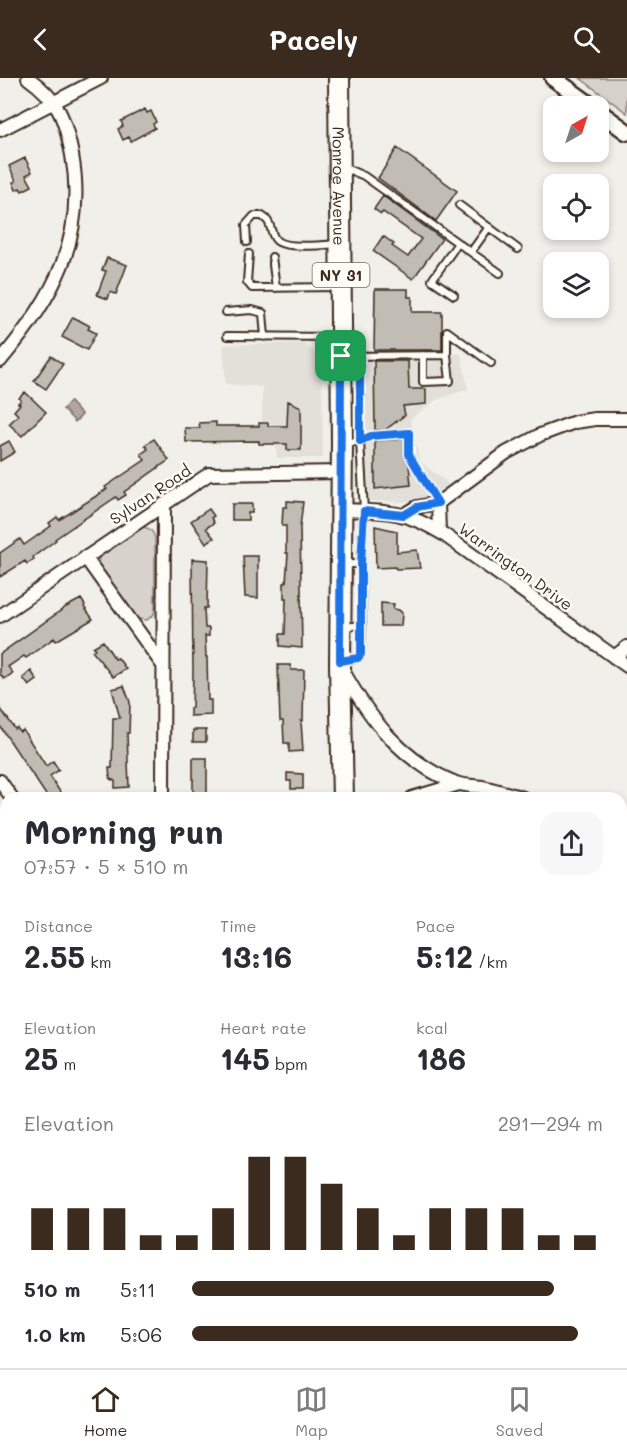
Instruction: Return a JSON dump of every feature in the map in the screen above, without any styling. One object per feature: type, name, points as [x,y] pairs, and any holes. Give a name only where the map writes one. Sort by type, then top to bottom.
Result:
[{"type":"main road","name":"Monroe Avenue","points":[[339,78],[341,287],[347,350],[351,442],[341,472],[341,510],[351,564],[341,627],[343,792]]},
{"type":"street","points":[[0,361],[38,313],[51,290],[67,253],[73,231],[75,174],[68,132],[54,102],[47,93],[28,78]]},
{"type":"street","points":[[0,130],[101,78]]},
{"type":"street","points":[[553,78],[578,96]]},
{"type":"street","points":[[609,119],[627,132]]},
{"type":"street","points":[[404,515],[417,507],[438,503],[507,453],[540,435],[575,422],[609,418],[627,419]]},
{"type":"street","name":"Sylvan Road","points":[[0,616],[209,474],[341,472]]},
{"type":"street","points":[[438,503],[439,531]]},
{"type":"street","points":[[163,792],[164,504]]},
{"type":"street","name":"Warrington Drive","points":[[341,510],[404,515],[421,520],[627,666]]},
{"type":"street","points":[[85,557],[162,664]]},
{"type":"street","points":[[614,657],[627,647]]},
{"type":"street","points":[[340,663],[364,708],[398,747],[414,761],[459,784],[502,792]]},
{"type":"street","points":[[432,792],[459,784]]},
{"type":"lane","points":[[340,165],[364,176],[500,273]]},
{"type":"lane","points":[[459,205],[518,249]]},
{"type":"lane","points":[[247,242],[246,225],[254,216],[262,216],[269,222],[274,239],[280,243],[288,245],[340,244]]},
{"type":"lane","points":[[471,252],[489,227]]},
{"type":"lane","points":[[454,296],[432,280],[458,243]]},
{"type":"lane","points":[[249,254],[247,282],[249,287],[341,287]]},
{"type":"lane","points":[[272,257],[276,288]]},
{"type":"lane","points":[[226,312],[252,310],[263,313],[265,337]]},
{"type":"lane","points":[[423,355],[423,382],[450,381],[447,331],[491,363]]},
{"type":"lane","points":[[227,336],[265,337],[347,350],[447,355]]},
{"type":"lane","points":[[340,663],[358,658],[361,654],[362,625],[351,564],[364,511],[351,442],[371,436],[409,433],[409,455],[438,503]]},
{"type":"lane","points":[[341,627],[362,625]]},
{"type":"shaded area","points":[[580,78],[627,78],[627,113],[609,100],[609,96],[604,96]]},
{"type":"shaded area","points":[[303,343],[314,352],[320,367],[323,458],[277,458],[274,425],[262,421],[262,387],[226,384],[223,345]]},
{"type":"shaded area","points":[[355,351],[461,354],[468,389],[436,400],[410,419],[420,462],[446,481],[448,485],[435,494],[423,499],[401,502],[358,500]]},
{"type":"shaded area","points":[[70,402],[82,415],[75,422],[63,409]]},
{"type":"shaded area","points":[[143,527],[151,530],[155,538],[155,610],[147,620],[138,619],[135,616],[98,564],[99,556]]},
{"type":"building","points":[[145,109],[147,113],[151,111],[156,122],[153,124],[155,128],[131,141],[129,137],[123,140],[118,129],[123,126],[121,121]]},
{"type":"building","points":[[397,148],[457,191],[436,221],[378,178]]},
{"type":"building","points":[[25,158],[32,172],[26,175],[32,186],[22,191],[20,188],[16,190],[13,182],[16,181],[9,166]]},
{"type":"building","points":[[383,196],[442,239],[413,279],[373,251],[383,236],[394,244],[392,246],[408,257],[421,239],[383,212],[381,214],[374,209]]},
{"type":"building","points":[[107,258],[127,265],[116,294],[110,292],[108,299],[97,295],[106,271],[102,270]]},
{"type":"building","points":[[375,289],[408,289],[408,297],[412,297],[412,312],[442,312],[442,350],[374,350]]},
{"type":"building","points":[[73,317],[90,326],[88,329],[96,333],[87,350],[62,337]]},
{"type":"building","points":[[51,356],[63,364],[46,389],[34,381]]},
{"type":"building","points":[[374,361],[408,361],[409,389],[426,389],[426,404],[403,406],[405,415],[385,430],[375,430]]},
{"type":"building","points":[[25,392],[46,412],[22,436],[9,424],[18,415],[14,411],[20,404],[18,403],[21,400],[19,398]]},
{"type":"building","points":[[288,401],[301,407],[301,450],[287,450],[287,444],[259,444],[259,441],[186,442],[185,428],[200,428],[199,423],[216,422],[216,426],[259,426],[259,423],[268,423],[268,426],[287,426]]},
{"type":"building","points":[[154,439],[169,460],[124,492],[126,495],[118,500],[116,497],[55,539],[27,564],[25,561],[0,577],[0,553],[20,539],[24,545],[51,526],[49,523],[57,517],[59,520],[107,489],[105,487],[145,460],[141,454],[148,449],[145,445]]},
{"type":"building","points":[[404,439],[404,456],[409,465],[411,485],[375,489],[375,441]]},
{"type":"building","points":[[9,441],[15,452],[0,461],[0,446]]},
{"type":"building","points":[[287,501],[303,502],[300,527],[302,648],[280,646],[280,634],[285,634],[284,583],[286,583],[288,553],[286,553],[286,526],[282,526],[283,507],[287,507]]},
{"type":"building","points":[[232,504],[252,504],[252,513],[248,513],[248,520],[232,520]]},
{"type":"building","points":[[209,509],[214,516],[211,518],[214,523],[206,528],[214,538],[206,543],[191,521]]},
{"type":"building","points":[[375,526],[397,531],[397,552],[417,550],[420,568],[376,568]]},
{"type":"building","points":[[243,556],[258,556],[258,598],[245,597]]},
{"type":"building","points":[[192,559],[208,560],[207,608],[204,608],[205,628],[209,628],[209,636],[205,636],[208,700],[211,700],[211,715],[190,716],[193,673]]},
{"type":"building","points":[[81,599],[93,619],[56,641],[54,638],[26,658],[24,656],[8,667],[13,673],[4,679],[0,674],[0,654],[66,607]]},
{"type":"building","points":[[381,603],[394,604],[393,609],[402,613],[401,626],[381,626]]},
{"type":"building","points":[[103,641],[115,659],[118,658],[126,669],[113,677],[92,651],[95,649],[93,647]]},
{"type":"building","points":[[278,665],[291,665],[291,670],[304,670],[303,721],[301,721],[303,751],[289,752],[289,743],[284,743],[283,721],[280,721]]},
{"type":"building","points":[[31,671],[37,680],[29,686],[23,678]]},
{"type":"building","points":[[124,686],[130,702],[129,733],[127,733],[129,787],[115,788],[115,781],[110,779],[109,768],[112,768],[113,718],[120,718],[112,689]]},
{"type":"building","points":[[0,708],[15,729],[17,728],[20,732],[23,730],[46,766],[53,761],[59,770],[50,776],[60,792],[44,792],[0,726]]},
{"type":"building","points":[[193,730],[206,730],[206,742],[193,742]]},
{"type":"building","points":[[193,758],[207,758],[207,792],[193,792]]},
{"type":"building","points":[[287,773],[303,774],[303,789],[291,789],[291,781],[287,781]]},
{"type":"route","points":[[341,356],[360,356],[360,441],[371,436],[409,433],[409,455],[438,503],[417,507],[404,515],[393,512],[364,511],[361,563],[361,654],[358,658],[340,661],[342,565],[341,356]]}]
